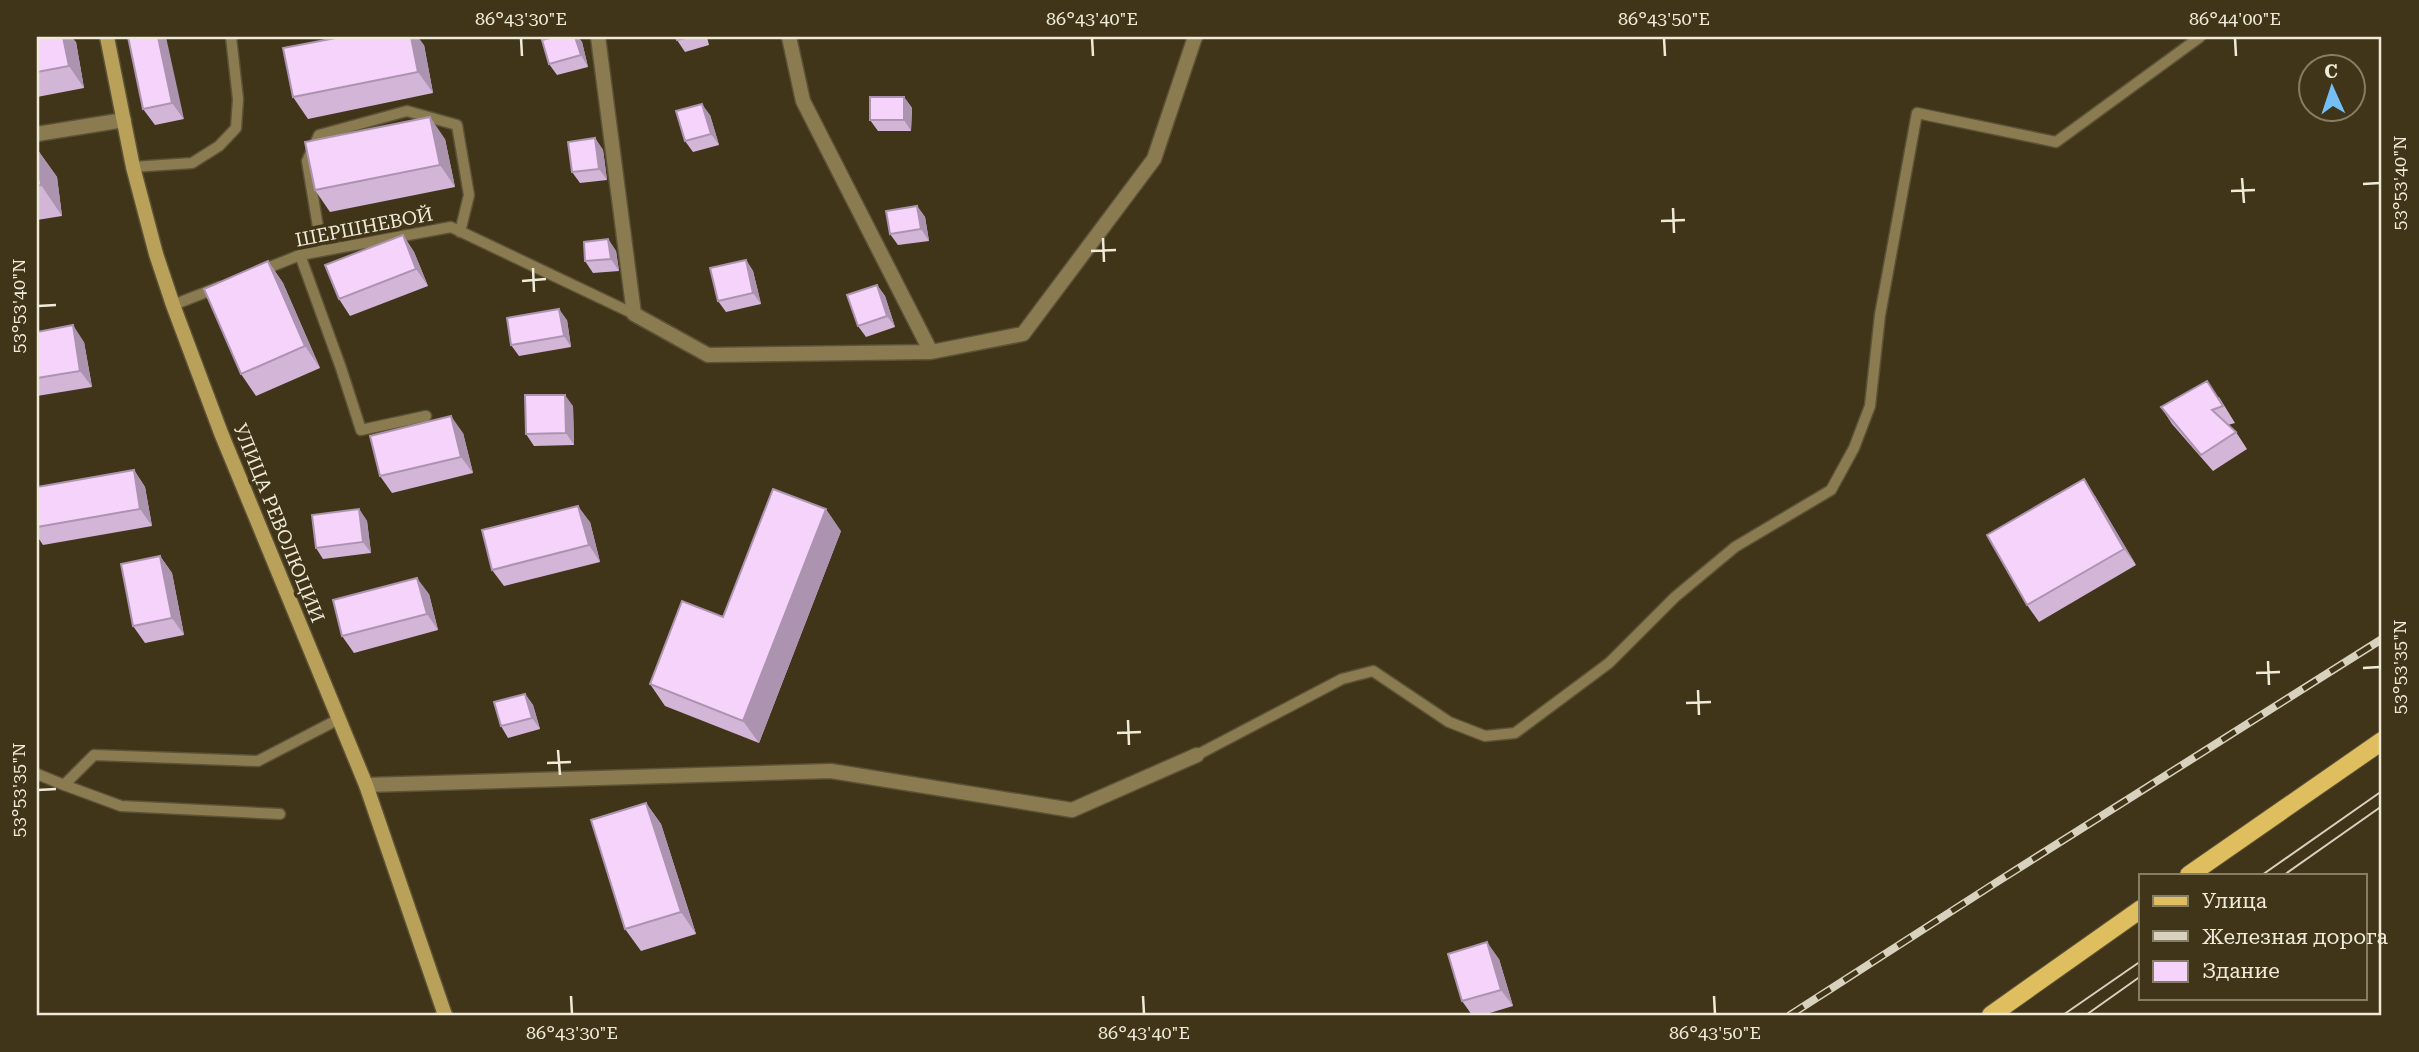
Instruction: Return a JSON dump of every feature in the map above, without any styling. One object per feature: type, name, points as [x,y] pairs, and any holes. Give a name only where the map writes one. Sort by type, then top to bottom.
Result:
[{"type":"main road","points":[[2190,874],[2382,741]]},
{"type":"main road","points":[[1990,1015],[2139,910]]},
{"type":"street","name":"УЛИЦА РЕВОЛЮЦИИ","points":[[107,37],[134,167],[156,254],[173,305],[221,433],[366,785],[445,1015]]},
{"type":"street","points":[[598,37],[634,314],[708,355],[931,352],[1023,334],[1154,159],[1195,37]]},
{"type":"street","points":[[789,37],[803,101],[931,352]]},
{"type":"street","points":[[37,134],[124,120]]},
{"type":"street","points":[[366,785],[831,771],[1072,810],[1197,755]]},
{"type":"lane","points":[[134,167],[192,163],[219,146],[236,128],[239,99],[231,37]]},
{"type":"lane","points":[[1197,755],[1342,679],[1373,671],[1449,722],[1485,736],[1515,733],[1609,663],[1675,597],[1735,547],[1831,490],[1854,448],[1870,406],[1880,315],[1917,113],[2056,142],[2200,37]]},
{"type":"lane","points":[[322,251],[307,161],[318,135],[407,111],[457,125],[469,195],[460,232]]},
{"type":"lane","name":"ШЕРШНЕВОЙ","points":[[249,275],[300,255],[451,228],[634,314]]},
{"type":"lane","points":[[300,255],[361,430],[426,416]]},
{"type":"lane","points":[[173,305],[236,280]]},
{"type":"lane","points":[[64,785],[94,755],[258,761],[340,719]]},
{"type":"lane","points":[[37,774],[121,806],[280,814]]},
{"type":"building","points":[[37,37],[63,37],[69,66],[37,72]]},
{"type":"building","points":[[128,37],[158,37],[172,103],[143,109]]},
{"type":"building","points":[[341,37],[411,37],[418,72],[293,97],[283,48]]},
{"type":"building","points":[[575,37],[581,55],[549,64],[542,40]]},
{"type":"building","points":[[870,97],[904,97],[904,120],[870,120]]},
{"type":"building","points":[[702,104],[711,134],[685,141],[676,111]]},
{"type":"building","points":[[430,117],[440,165],[315,190],[305,142]]},
{"type":"building","points":[[595,138],[599,169],[572,172],[568,142]]},
{"type":"building","points":[[37,157],[41,185],[37,186]]},
{"type":"building","points":[[917,206],[921,229],[890,234],[886,211]]},
{"type":"building","points":[[403,235],[416,269],[339,299],[325,265]]},
{"type":"building","points":[[608,239],[611,259],[585,261],[584,242]]},
{"type":"building","points":[[746,260],[753,293],[718,301],[710,268]]},
{"type":"building","points":[[268,261],[305,346],[241,374],[204,289]]},
{"type":"building","points":[[877,285],[887,316],[858,326],[847,295]]},
{"type":"building","points":[[559,309],[564,336],[511,345],[507,318]]},
{"type":"building","points":[[73,325],[80,371],[37,378],[37,332]]},
{"type":"building","points":[[2207,381],[2223,406],[2212,410],[2236,432],[2201,455],[2161,407]]},
{"type":"building","points":[[525,395],[565,395],[566,433],[526,434]]},
{"type":"building","points":[[451,416],[461,457],[380,476],[370,436]]},
{"type":"building","points":[[134,470],[140,509],[37,527],[37,487]]},
{"type":"building","points":[[2084,479],[2124,549],[2027,605],[1987,535]]},
{"type":"building","points":[[773,489],[826,509],[743,721],[650,684],[682,601],[723,617]]},
{"type":"building","points":[[578,506],[589,545],[492,570],[482,530]]},
{"type":"building","points":[[359,509],[363,542],[316,548],[312,515]]},
{"type":"building","points":[[160,556],[172,618],[133,626],[121,564]]},
{"type":"building","points":[[417,578],[427,614],[342,636],[333,600]]},
{"type":"building","points":[[525,694],[532,718],[501,726],[494,702]]},
{"type":"building","points":[[646,803],[681,912],[625,929],[591,820]]},
{"type":"building","points":[[1487,942],[1501,990],[1462,1001],[1448,954]]},
{"type":"tram line","points":[[2263,874],[2382,791]]},
{"type":"tram line","points":[[2285,874],[2382,806]]},
{"type":"tram line","points":[[2063,1015],[2139,962]]},
{"type":"tram line","points":[[2086,1015],[2139,977]]},
{"type":"railway","points":[[1790,1015],[2382,639]]}]
